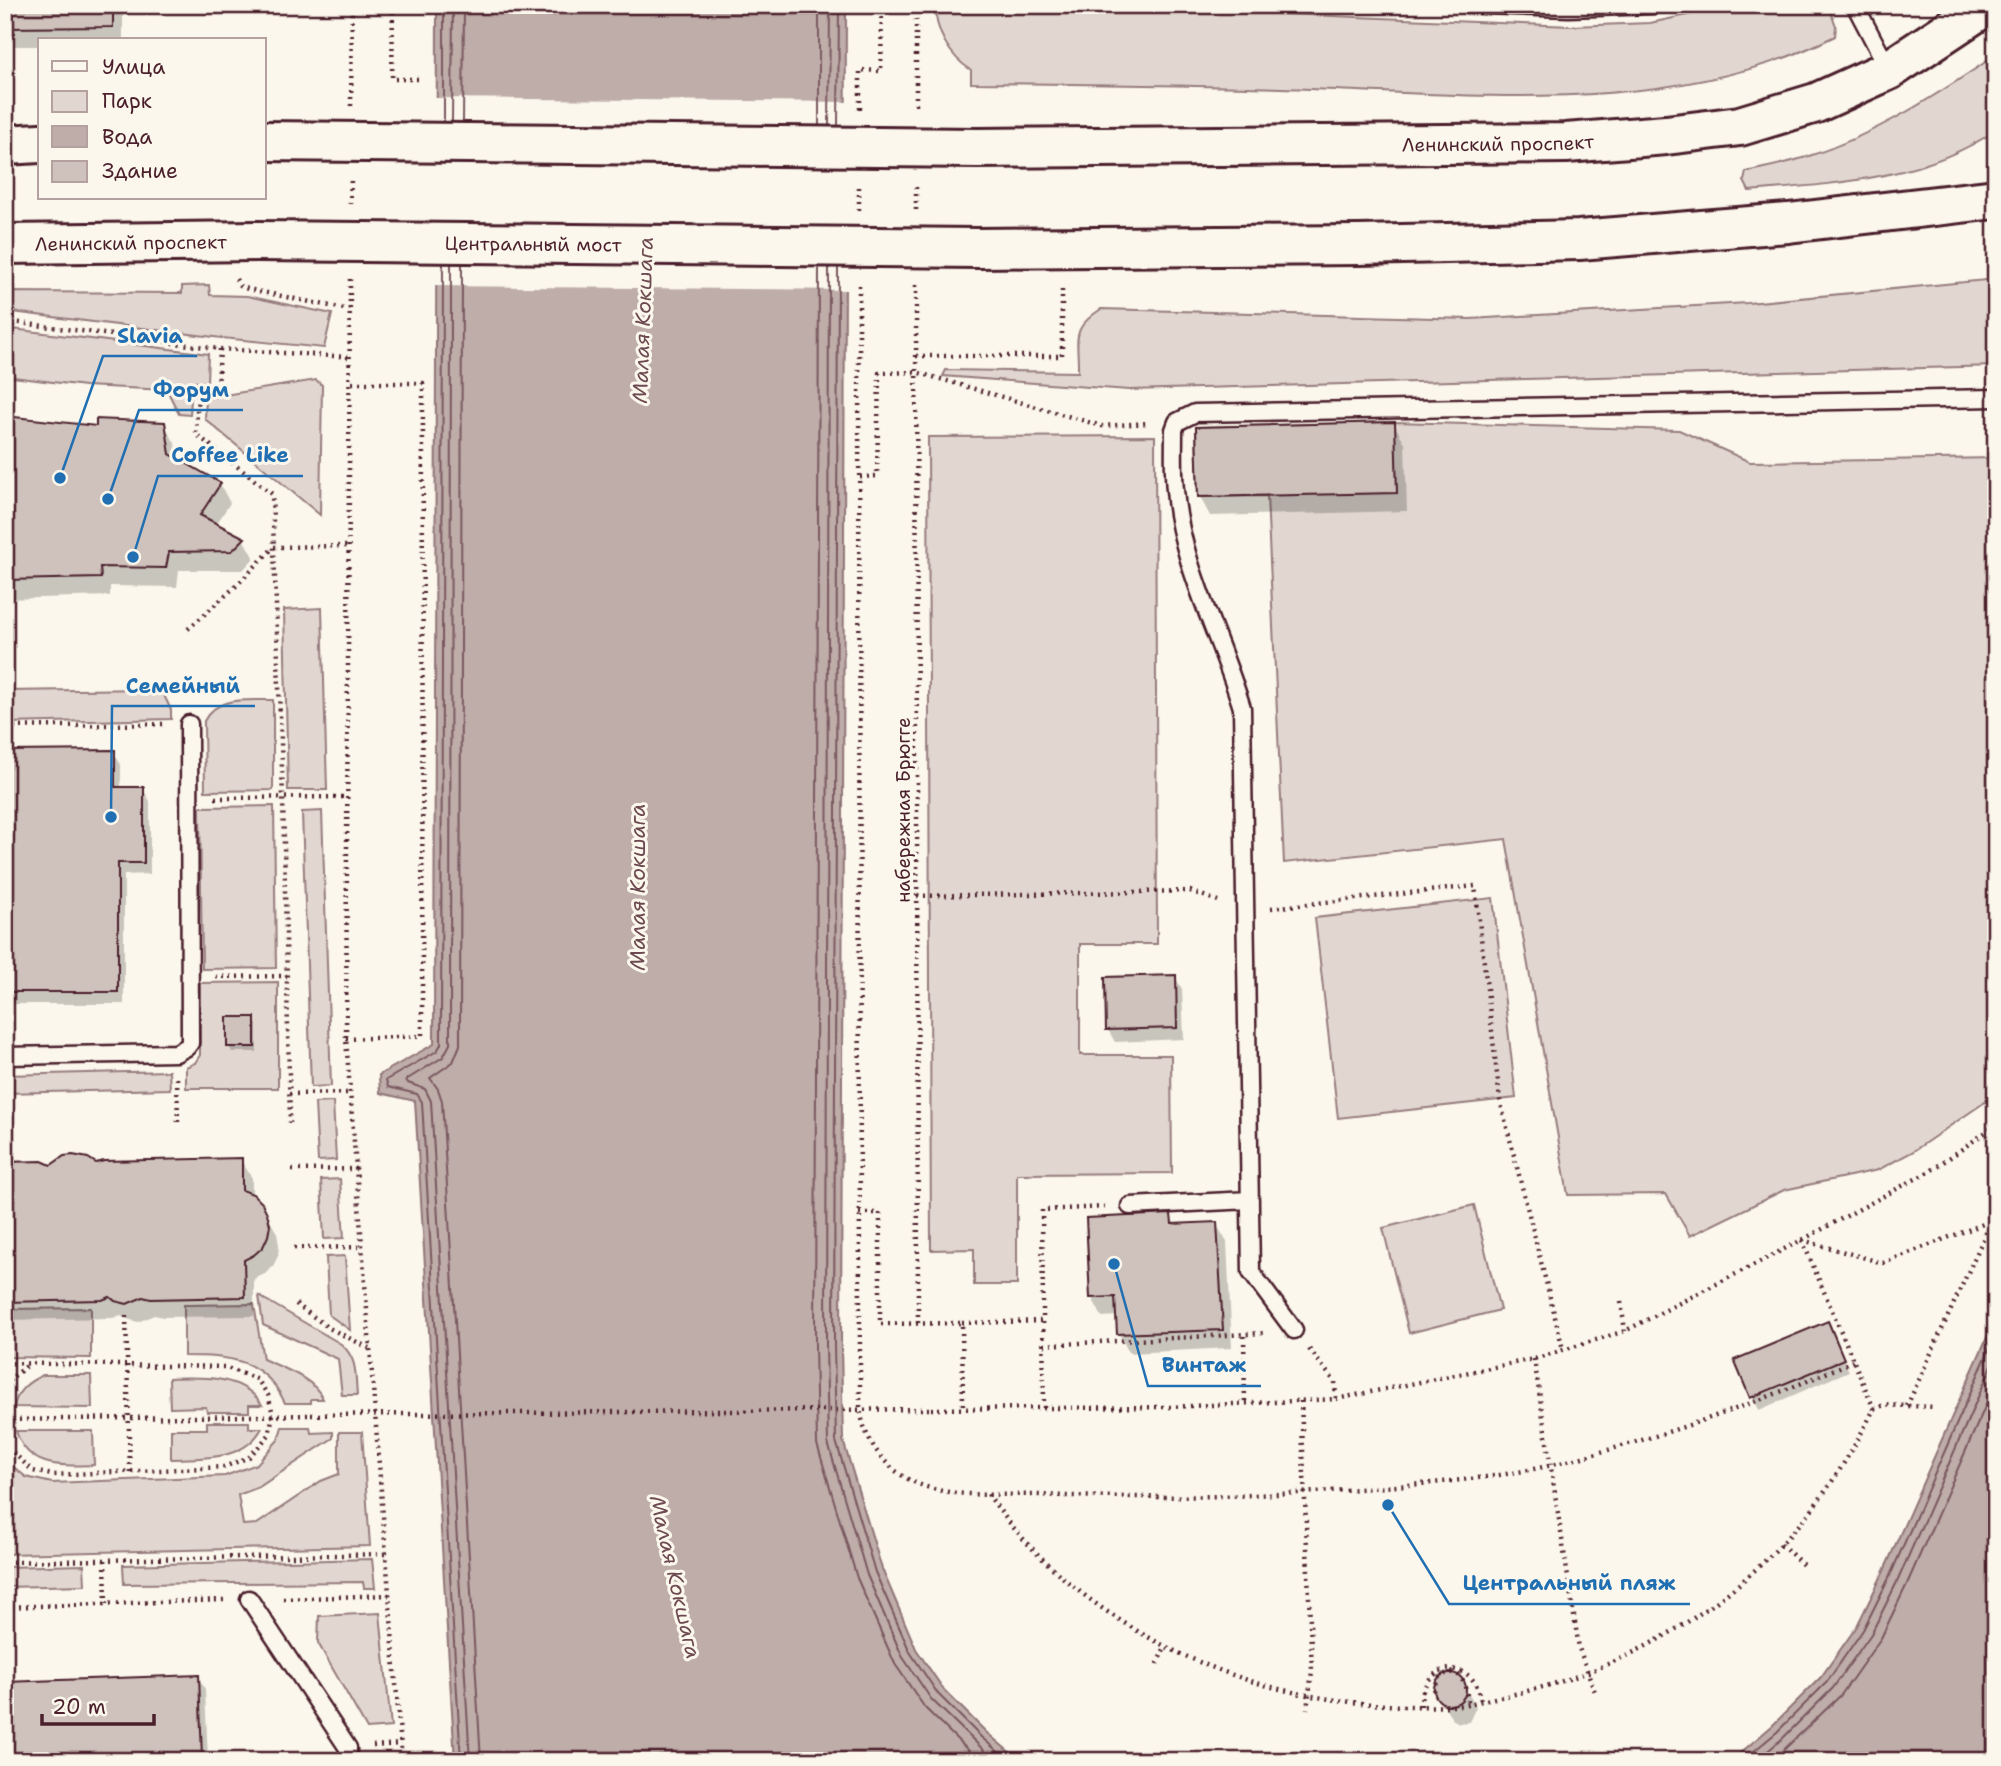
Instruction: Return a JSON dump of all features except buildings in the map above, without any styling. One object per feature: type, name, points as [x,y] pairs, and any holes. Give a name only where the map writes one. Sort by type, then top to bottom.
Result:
[{"type":"main road","name":"Ленинский проспект","points":[[266,141],[978,148],[1566,143],[1667,135],[1752,122],[1816,103],[1889,70],[1987,5]]},
{"type":"main road","points":[[5,145],[38,144]]},
{"type":"main road","name":"Центральный мост","points":[[257,241],[977,248],[1372,245],[1579,240],[1800,222],[1996,199]]},
{"type":"main road","name":"Ленинский проспект","points":[[5,244],[257,241]]},
{"type":"lane","points":[[1483,5],[1569,8],[1653,5]]},
{"type":"lane","points":[[1855,5],[1889,70]]},
{"type":"lane","points":[[1294,1330],[1251,1272],[1241,708],[1229,665],[1186,550],[1175,492],[1174,430],[1177,422],[1195,413],[1996,398]]},
{"type":"lane","points":[[5,1056],[176,1053],[190,1043],[189,724]]},
{"type":"lane","points":[[1130,1206],[1250,1200]]},
{"type":"lane","points":[[249,1600],[348,1748],[348,1761]]},
{"type":"path","points":[[393,5],[392,79],[423,79]]},
{"type":"path","points":[[859,111],[860,70],[881,71],[883,5]]},
{"type":"path","points":[[916,5],[916,112]]},
{"type":"path","points":[[859,179],[859,219]]},
{"type":"path","points":[[859,274],[860,1405],[869,1439],[889,1466],[918,1485],[942,1491],[1123,1498],[1305,1493],[1496,1476],[1550,1465],[1709,1419],[1796,1387],[1853,1361]]},
{"type":"path","points":[[235,278],[240,286],[248,289],[349,310],[346,1040],[402,1761]]},
{"type":"path","points":[[916,356],[1062,356],[1062,286]]},
{"type":"path","name":"набережная Брюгге","points":[[916,297],[918,1324]]},
{"type":"path","points":[[5,321],[220,349],[349,357]]},
{"type":"path","points":[[220,349],[218,386],[198,390],[196,434],[271,494],[283,797],[290,1123]]},
{"type":"path","points":[[859,477],[877,476],[879,373],[916,372],[1102,426],[1177,422]]},
{"type":"path","points":[[346,1040],[422,1036],[423,383],[349,383]]},
{"type":"path","points":[[188,629],[274,547],[348,546]]},
{"type":"path","points":[[7,727],[189,724]]},
{"type":"path","points":[[189,798],[347,797]]},
{"type":"path","points":[[917,896],[1190,891],[1245,911],[1475,886],[1500,1100],[1563,1349]]},
{"type":"path","points":[[190,977],[287,976]]},
{"type":"path","points":[[178,1089],[178,1125]]},
{"type":"path","points":[[289,1094],[350,1093]]},
{"type":"path","points":[[5,1420],[1169,1407],[1336,1399],[1534,1359],[1625,1331],[1802,1241],[1932,1170],[1996,1125]]},
{"type":"path","points":[[292,1170],[356,1168]]},
{"type":"path","points":[[1044,1408],[1042,1210],[1085,1209]]},
{"type":"path","points":[[859,1213],[880,1213],[880,1324],[1044,1321]]},
{"type":"path","points":[[1802,1241],[1882,1263],[1994,1220]]},
{"type":"path","points":[[1907,1406],[1994,1220]]},
{"type":"path","points":[[1802,1241],[1874,1409]]},
{"type":"path","points":[[294,1248],[362,1247]]},
{"type":"path","points":[[1621,1302],[1625,1331]]},
{"type":"path","points":[[296,1304],[329,1328],[369,1348]]},
{"type":"path","points":[[126,1316],[130,1472]]},
{"type":"path","points":[[962,1323],[962,1409]]},
{"type":"path","points":[[1044,1345],[1244,1336],[1294,1330],[1335,1382],[1336,1399]]},
{"type":"path","points":[[1244,1336],[1245,1404]]},
{"type":"path","points":[[1534,1359],[1579,1648],[1595,1692]]},
{"type":"path","points":[[5,1363],[224,1367],[257,1379],[268,1395],[272,1416],[270,1435],[249,1457],[224,1467],[52,1475],[33,1471],[5,1445]]},
{"type":"path","points":[[5,1387],[10,1379],[29,1364]]},
{"type":"path","points":[[1301,1401],[1312,1671],[1307,1710]]},
{"type":"path","points":[[988,1493],[1017,1531],[1069,1582],[1107,1612],[1166,1647],[1217,1671],[1310,1697],[1346,1702],[1453,1706],[1529,1691],[1588,1673],[1652,1644],[1696,1617],[1756,1570],[1799,1525],[1837,1475],[1874,1409],[1884,1405],[1936,1407]]},
{"type":"path","points":[[1781,1544],[1803,1565]]},
{"type":"path","points":[[5,1562],[385,1554]]},
{"type":"path","points":[[105,1560],[106,1604]]},
{"type":"path","points":[[5,1607],[389,1595]]},
{"type":"path","points":[[1157,1664],[1166,1647]]},
{"type":"path","points":[[1421,1706],[1423,1687],[1428,1679],[1444,1670],[1462,1671],[1470,1676],[1477,1683],[1481,1700]]},
{"type":"path","points":[[1434,1691],[1438,1678],[1453,1673],[1464,1682],[1468,1703]]},
{"type":"green space","points":[[935,5],[1247,5],[1258,10],[1285,14],[1572,26],[1650,23],[1735,5],[1828,5],[1836,26],[1835,36],[1774,61],[1711,79],[1645,90],[1509,96],[1310,89],[971,83],[971,70],[950,51],[941,34]]},
{"type":"green space","points":[[1996,55],[1996,130],[1968,147],[1939,160],[1877,177],[1749,191],[1744,181],[1746,172],[1801,158],[1859,137],[1929,99]]},
{"type":"green space","points":[[1996,279],[1996,366],[1129,390],[943,376],[946,370],[1078,372],[1077,343],[1080,329],[1101,309],[1470,319],[1748,303]]},
{"type":"green space","points":[[209,285],[210,295],[247,296],[332,314],[324,348],[5,311],[5,292],[182,293],[182,286]]},
{"type":"green space","points":[[5,328],[208,354],[207,382],[192,382],[190,415],[179,414],[167,390],[85,386],[5,376]]},
{"type":"green space","points":[[316,380],[322,385],[320,515],[205,419],[206,398]]},
{"type":"green space","points":[[1395,422],[1679,430],[1750,462],[1996,458],[1996,1092],[1988,1100],[1912,1152],[1878,1170],[1784,1190],[1690,1236],[1666,1194],[1568,1195],[1506,839],[1284,863],[1267,496],[1198,497],[1196,427]]},
{"type":"green space","points":[[1155,436],[1157,944],[1080,944],[1080,1055],[1171,1055],[1172,1173],[1017,1174],[1017,1285],[974,1285],[974,1249],[931,1250],[928,437]]},
{"type":"green space","points":[[322,608],[327,790],[288,790],[284,610]]},
{"type":"green space","points":[[151,689],[163,693],[171,710],[171,719],[8,723],[5,691]]},
{"type":"green space","points":[[273,700],[273,790],[205,791],[204,721],[217,707],[225,703]]},
{"type":"green space","points":[[274,806],[276,968],[202,969],[200,807]]},
{"type":"green space","points":[[322,811],[331,1086],[311,1087],[302,812]]},
{"type":"green space","points":[[1493,898],[1516,1098],[1338,1118],[1315,918]]},
{"type":"green space","points":[[278,982],[278,1088],[186,1088],[186,1067],[195,1063],[200,1055],[200,983]]},
{"type":"green space","points":[[169,1071],[170,1089],[5,1093],[5,1075]]},
{"type":"green space","points":[[333,1102],[336,1160],[318,1161],[315,1103]]},
{"type":"green space","points":[[340,1179],[344,1238],[324,1239],[321,1180]]},
{"type":"green space","points":[[1474,1205],[1500,1310],[1409,1333],[1383,1228]]},
{"type":"green space","points":[[345,1256],[350,1330],[329,1315],[326,1257]]},
{"type":"green space","points":[[259,1296],[341,1344],[353,1361],[357,1395],[342,1395],[338,1359],[263,1325]]},
{"type":"green space","points":[[254,1304],[263,1359],[305,1379],[323,1399],[311,1399],[311,1403],[285,1403],[267,1377],[256,1368],[230,1359],[184,1356],[184,1305]]},
{"type":"green space","points":[[91,1308],[91,1358],[5,1357],[5,1309]]},
{"type":"green space","points":[[43,1375],[91,1375],[92,1408],[14,1407],[24,1387]]},
{"type":"green space","points":[[169,1378],[207,1378],[232,1383],[254,1395],[262,1405],[249,1405],[249,1412],[207,1412],[206,1407],[170,1408]]},
{"type":"green space","points":[[207,1422],[249,1422],[249,1428],[262,1428],[245,1447],[234,1452],[222,1456],[171,1459],[171,1429],[207,1429]]},
{"type":"green space","points":[[282,1427],[310,1427],[311,1433],[333,1432],[333,1438],[259,1487],[238,1495],[243,1525],[257,1524],[321,1481],[339,1474],[339,1432],[362,1432],[370,1546],[5,1554],[5,1460],[26,1477],[52,1483],[225,1476],[257,1464],[278,1440]]},
{"type":"green space","points":[[16,1431],[93,1431],[94,1465],[58,1465],[37,1459],[21,1443]]},
{"type":"green space","points":[[372,1559],[375,1588],[364,1588],[363,1582],[124,1584],[123,1565]]},
{"type":"green space","points":[[84,1565],[85,1585],[5,1587],[5,1567]]},
{"type":"green space","points":[[380,1613],[391,1727],[367,1729],[318,1643],[319,1616]]},
{"type":"water","name":"Малая Кокшага","points":[[437,5],[846,5],[841,1345],[843,1440],[882,1569],[916,1649],[944,1690],[1020,1761],[455,1761],[415,1101],[380,1093],[379,1075],[434,1044]]},
{"type":"water","points":[[1996,1317],[1996,1761],[1731,1761],[1772,1726],[1821,1677],[1857,1626]]},
{"type":"pier","points":[[433,98],[849,102],[848,290],[432,286]]},
{"type":"place","name":"Slavia","points":[[60,478]]},
{"type":"place","name":"Форум","points":[[108,499]]},
{"type":"place","name":"Coffee Like","points":[[133,557]]},
{"type":"place","name":"Семейный","points":[[111,817]]},
{"type":"place","name":"Винтаж","points":[[1114,1264]]},
{"type":"place","name":"Центральный пляж","points":[[1388,1505]]}]
